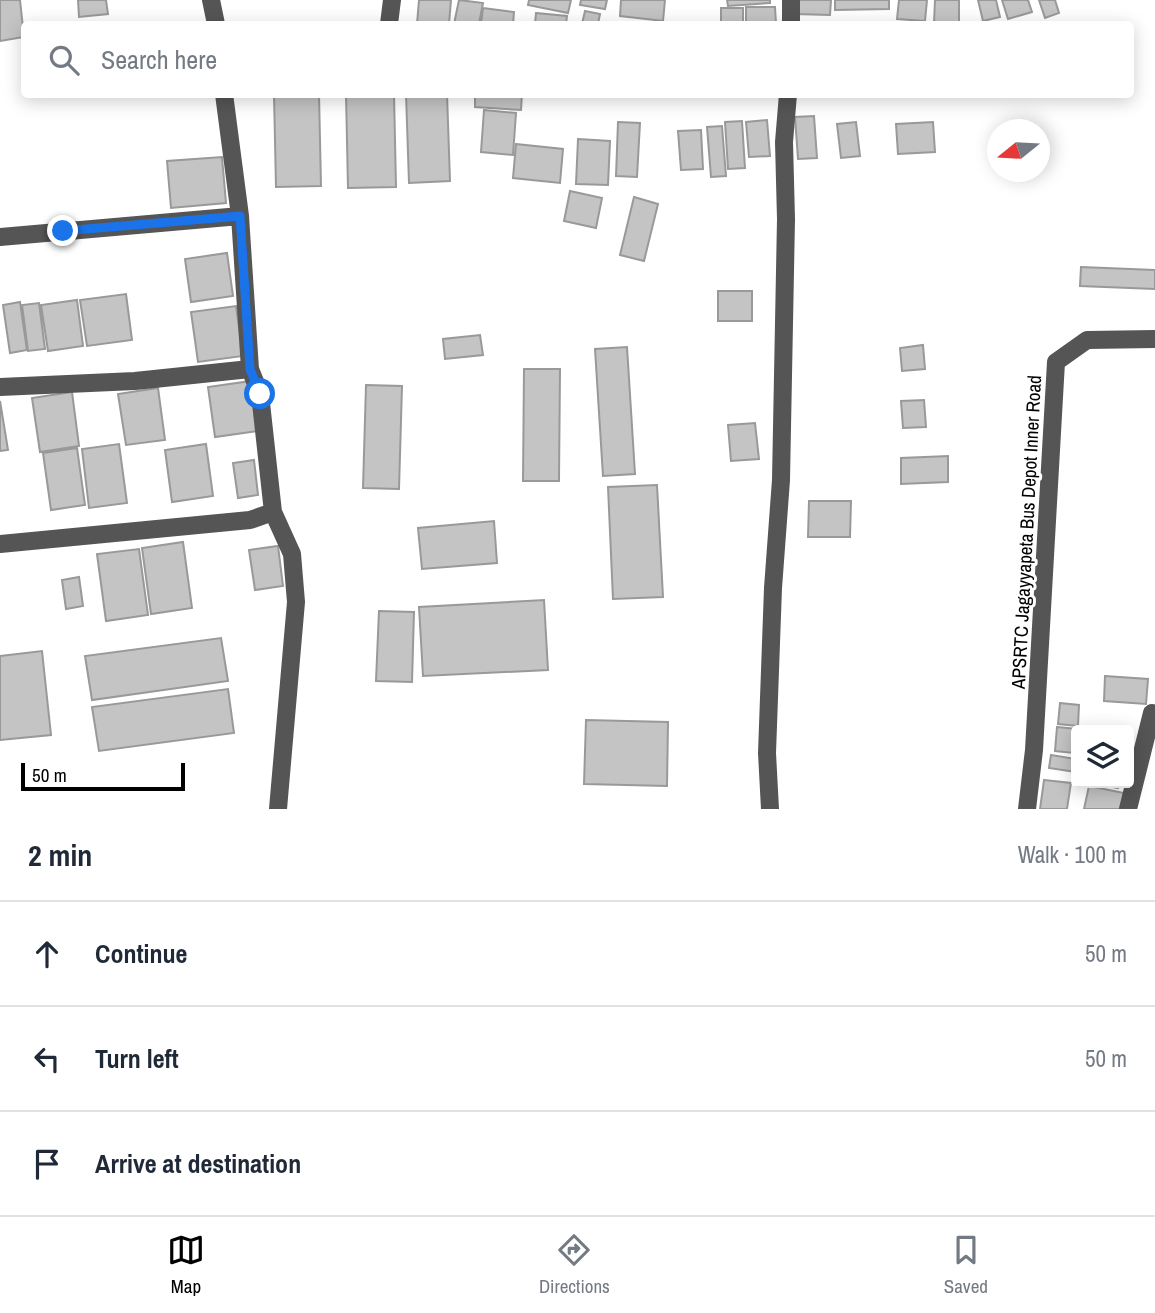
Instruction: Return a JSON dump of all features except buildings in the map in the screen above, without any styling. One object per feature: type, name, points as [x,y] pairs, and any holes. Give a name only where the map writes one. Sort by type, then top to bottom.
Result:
[{"type":"street","points":[[211,0],[215,21]]},
{"type":"street","points":[[389,21],[392,0]]},
{"type":"street","points":[[791,0],[791,21]]},
{"type":"street","points":[[225,98],[240,216],[250,369],[260,394],[273,512],[292,554],[296,602],[278,809]]},
{"type":"street","points":[[770,809],[767,752],[772,588],[781,480],[786,219],[784,142],[788,98]]},
{"type":"street","points":[[0,237],[240,216]]},
{"type":"street","name":"APSRTC Jagayyapeta Bus Depot Inner Road","points":[[1027,809],[1034,750],[1056,362],[1087,340],[1155,339]]},
{"type":"street","points":[[0,387],[135,381],[250,369]]},
{"type":"street","points":[[0,544],[250,520],[273,512]]},
{"type":"street","points":[[1128,809],[1152,713]]},
{"type":"route","points":[[63,231],[240,216],[250,369],[260,394]]}]
